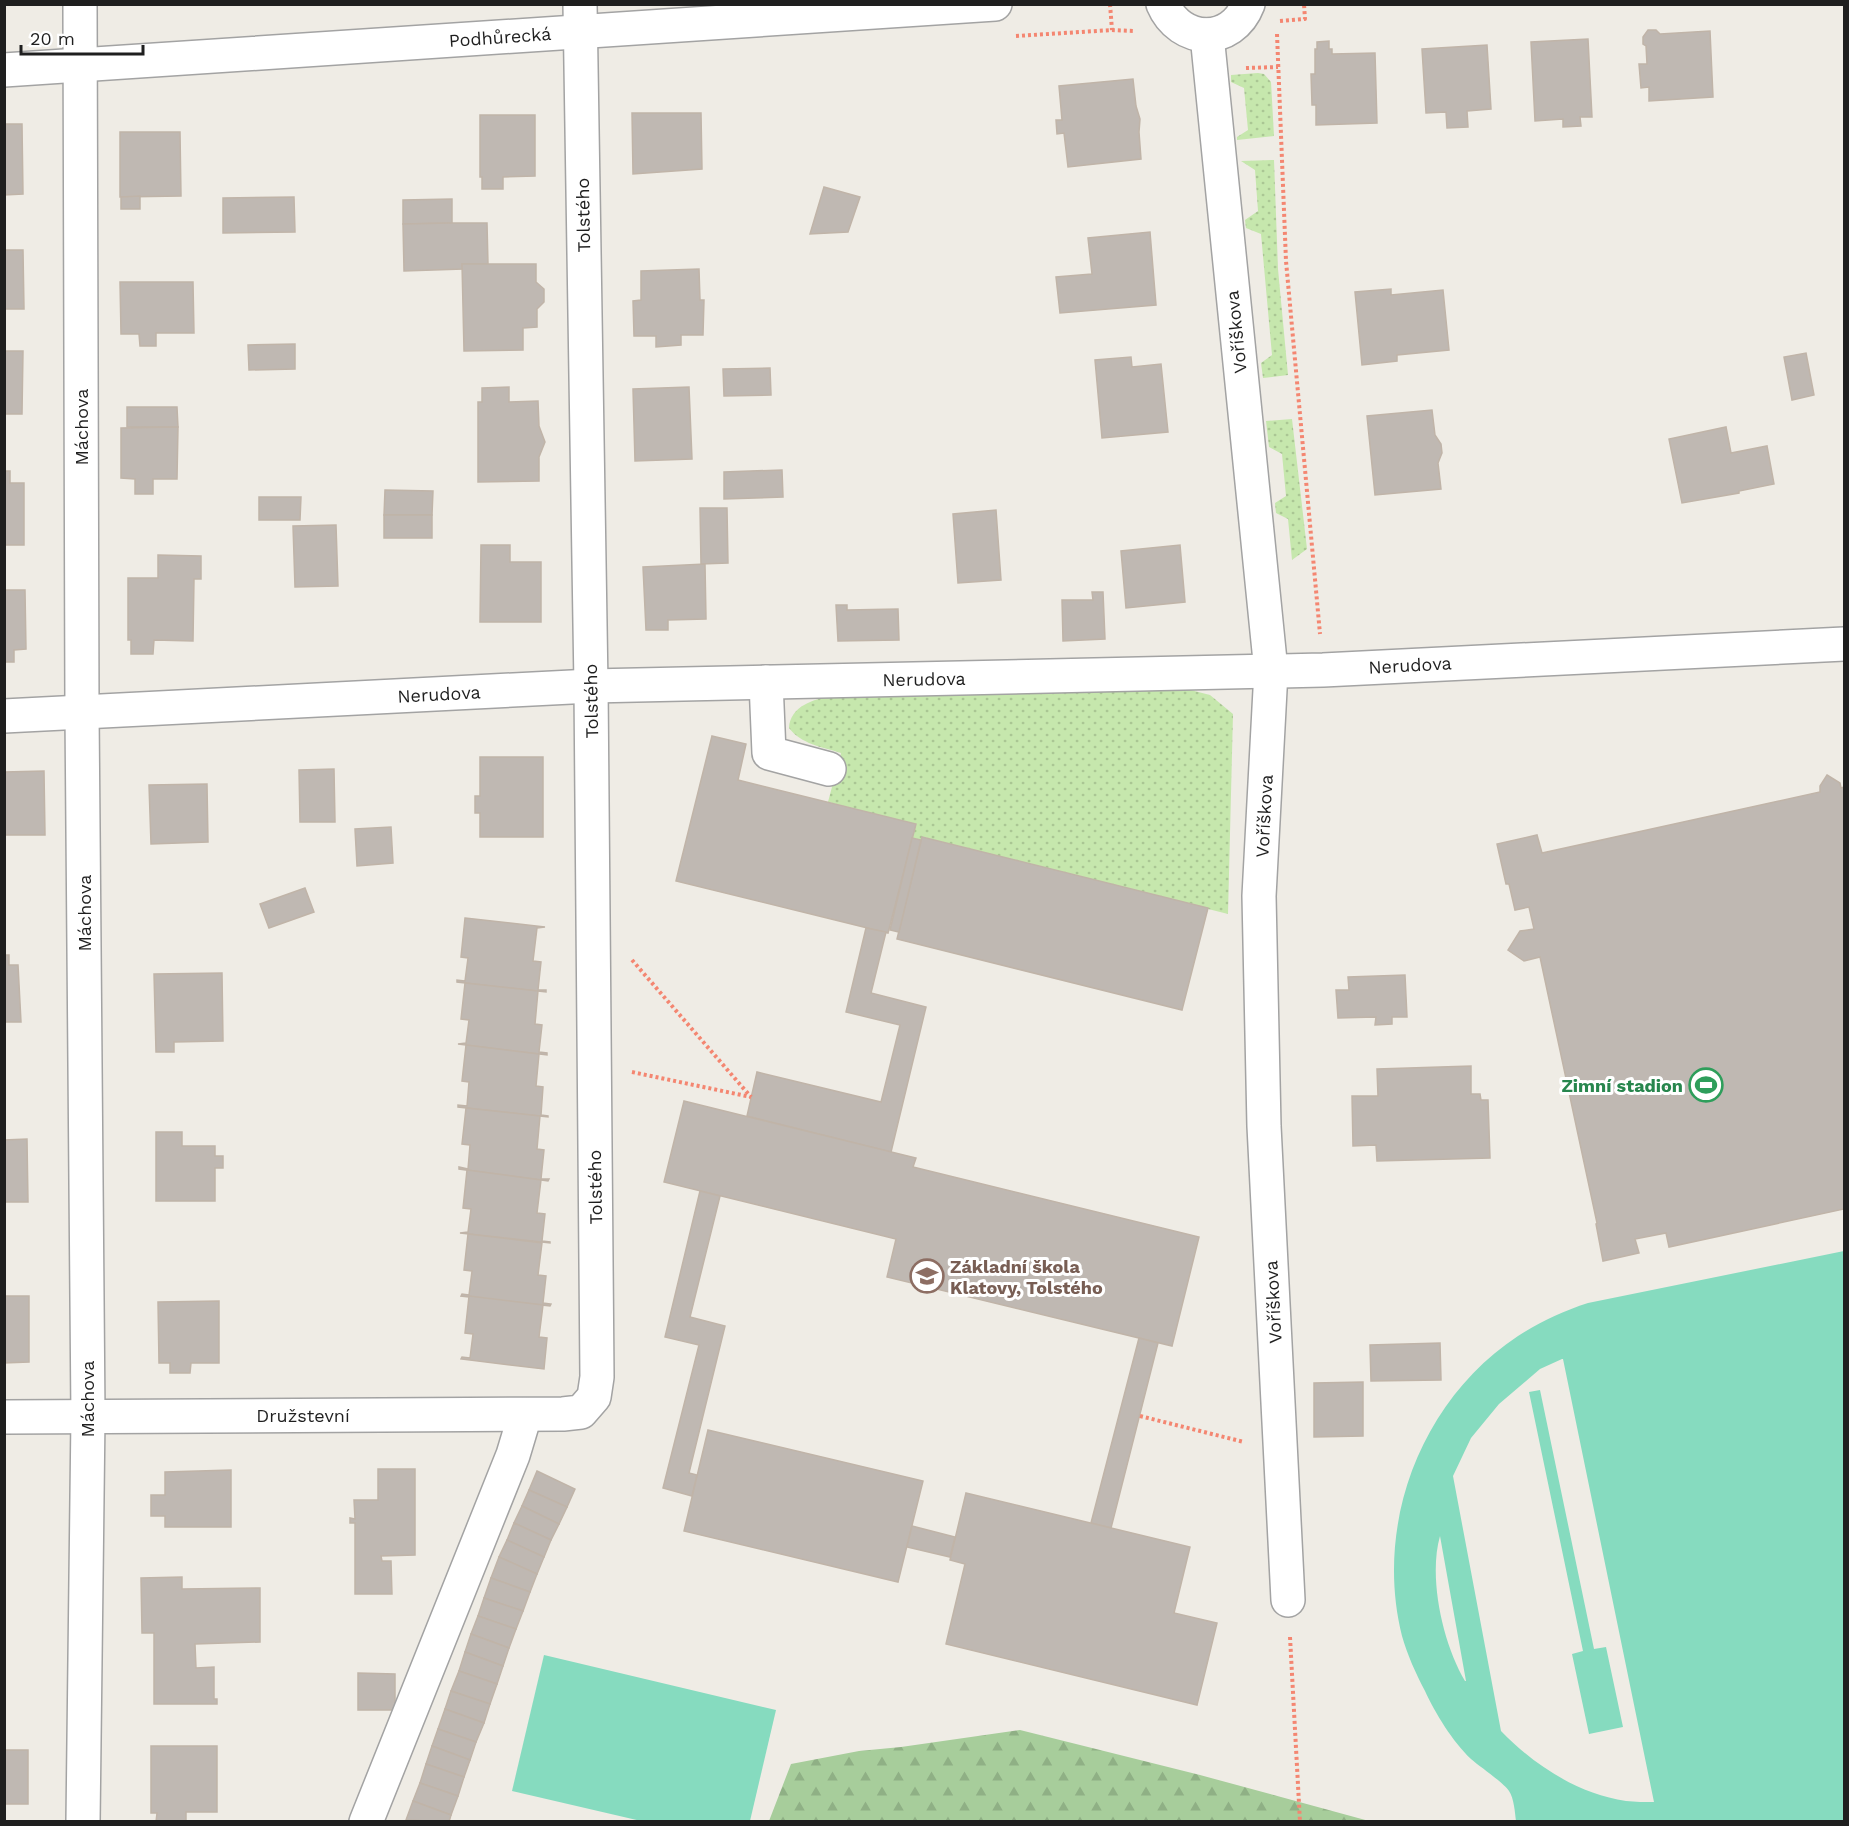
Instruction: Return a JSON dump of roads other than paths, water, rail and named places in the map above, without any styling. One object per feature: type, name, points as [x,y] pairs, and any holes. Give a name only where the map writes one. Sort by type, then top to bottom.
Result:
[{"type":"street","name":"Máchova","points":[[80,4],[82,712],[88,1416],[83,1821]]},
{"type":"street","name":"Podhůrecká","points":[[4,70],[80,66],[580,18],[995,4]]},
{"type":"street","points":[[1163,4],[1170,18],[1182,29],[1198,35],[1214,34],[1229,28],[1241,18],[1248,4]]},
{"type":"street","name":"Tolstého","points":[[580,18],[591,686],[597,1365],[594,1397]]},
{"type":"street","name":"Voříškova","points":[[1207,35],[1271,671],[1259,896],[1264,1126],[1288,1600]]},
{"type":"street","name":"Nerudova","points":[[4,716],[591,686],[1323,670],[1845,644]]},
{"type":"street","points":[[766,682],[769,753],[829,769]]},
{"type":"street","name":"Družstevní","points":[[4,1417],[525,1415],[581,1412],[594,1397]]},
{"type":"street","points":[[366,1821],[513,1455],[525,1415]]},
{"type":"place","name":"Zimní stadion","points":[[1706,1085]]},
{"type":"place","name":"Základní škola Klatovy, Tolstého","points":[[927,1276]]}]
